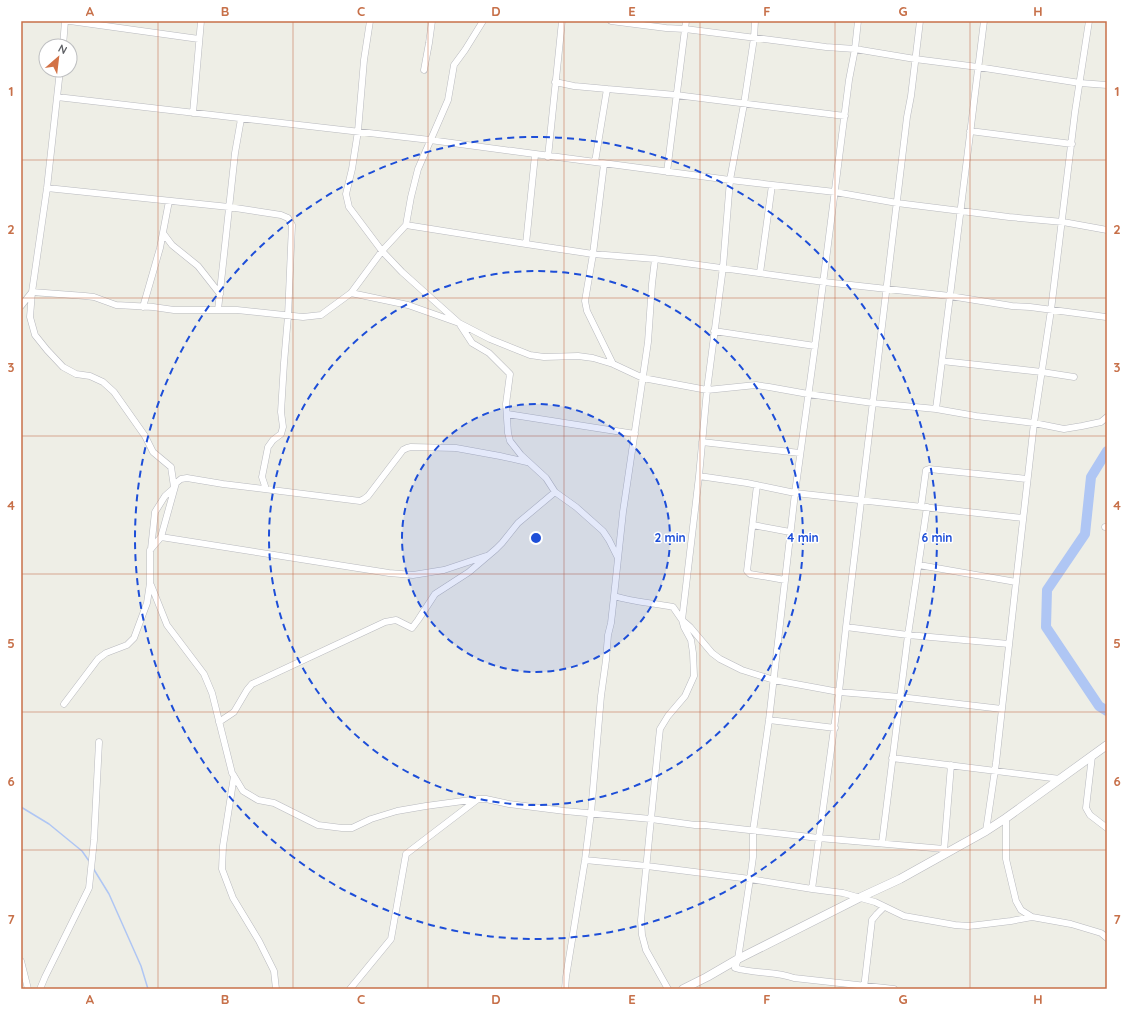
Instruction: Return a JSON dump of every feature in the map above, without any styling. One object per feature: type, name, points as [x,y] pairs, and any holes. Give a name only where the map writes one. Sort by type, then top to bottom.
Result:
[{"type":"street","points":[[64,38],[65,21]]},
{"type":"street","points":[[70,21],[199,39]]},
{"type":"street","points":[[193,113],[201,21]]},
{"type":"street","points":[[370,21],[364,60],[358,131],[352,169],[346,194],[349,207],[382,251],[412,282],[460,323],[472,343],[489,353],[510,374],[506,404],[510,441],[528,463],[546,478],[555,492],[576,507],[603,531],[618,558]]},
{"type":"street","points":[[424,70],[432,21]]},
{"type":"street","points":[[32,292],[94,297],[116,305],[174,310],[237,310],[303,317],[321,315],[351,293],[382,251],[406,225],[418,169],[448,100],[454,65],[465,50],[482,21]]},
{"type":"street","points":[[548,157],[562,21]]},
{"type":"street","points":[[611,21],[826,47],[855,49],[1080,83],[1107,85]]},
{"type":"street","points":[[667,172],[686,21]]},
{"type":"street","points":[[668,989],[646,950],[642,935],[641,920],[660,729],[688,690],[694,676],[694,653],[691,640],[682,620],[699,476],[707,390],[723,267],[730,180],[744,104],[754,38],[755,21]]},
{"type":"street","points":[[858,21],[790,532],[774,680],[753,831],[753,857],[738,959],[735,968],[746,972],[783,975],[794,978],[864,987],[894,989]]},
{"type":"street","points":[[812,889],[840,692],[846,627],[886,289],[920,21]]},
{"type":"street","points":[[936,409],[984,21]]},
{"type":"street","points":[[986,831],[995,771],[1034,423],[1063,222],[1088,21]]},
{"type":"street","points":[[59,78],[47,188],[32,292],[30,317],[35,335],[63,367],[76,374],[90,376],[103,382],[114,392],[146,436],[153,452],[171,467],[174,488]]},
{"type":"street","points":[[555,82],[607,90],[676,96],[845,116]]},
{"type":"street","points":[[595,162],[607,90]]},
{"type":"street","points":[[57,96],[240,119],[430,140],[548,157],[835,192],[897,203],[1063,222],[1107,230]]},
{"type":"street","points":[[218,310],[240,119]]},
{"type":"street","points":[[970,130],[1072,144]]},
{"type":"street","points":[[526,244],[535,155]]},
{"type":"street","points":[[604,164],[593,254],[585,301],[587,311],[613,364]]},
{"type":"street","points":[[760,273],[772,185]]},
{"type":"street","points":[[47,188],[229,207],[281,215],[288,218],[292,225],[288,316],[281,412],[283,427],[281,434],[268,446],[262,477],[266,489]]},
{"type":"street","points":[[143,307],[160,248],[169,201]]},
{"type":"street","points":[[406,225],[593,254],[655,258],[824,282],[950,296],[1012,306],[1106,317]]},
{"type":"street","points":[[163,233],[172,245],[198,266],[220,294]]},
{"type":"street","points":[[565,989],[591,812],[608,635],[611,623],[623,512],[648,342],[655,258]]},
{"type":"street","points":[[21,306],[32,292]]},
{"type":"street","points":[[351,293],[408,304],[460,323],[490,339],[530,355],[544,357],[578,356],[593,358],[613,364],[643,378],[707,390],[756,385],[873,403],[936,409],[976,416],[1034,423],[1064,429],[1101,422],[1107,417]]},
{"type":"street","points":[[714,331],[815,346]]},
{"type":"street","points":[[942,361],[1074,377]]},
{"type":"street","points":[[507,414],[635,434]]},
{"type":"street","points":[[702,442],[800,453]]},
{"type":"street","points":[[150,550],[161,537],[174,488],[176,483],[181,479],[187,478],[223,484],[360,501],[368,496],[403,450],[411,447],[456,448],[528,463]]},
{"type":"street","points":[[882,843],[908,635],[919,565],[926,470],[929,469],[1028,479]]},
{"type":"street","points":[[699,476],[757,485],[795,493],[1023,518]]},
{"type":"street","points":[[757,485],[747,571],[750,574],[785,580]]},
{"type":"street","points":[[64,704],[98,659],[106,652],[127,645],[134,638],[147,603],[150,583],[150,550],[156,512],[165,496],[174,488]]},
{"type":"street","points":[[219,722],[234,712],[252,684],[385,622],[396,620],[412,628],[435,594],[469,572],[489,556],[518,523],[555,492]]},
{"type":"street","points":[[753,525],[790,532]]},
{"type":"street","points":[[161,537],[389,573],[413,575],[444,570],[489,556]]},
{"type":"street","points":[[919,565],[1016,582]]},
{"type":"street","points":[[150,583],[167,625],[204,674],[212,693],[232,774],[243,791],[258,800],[274,803],[318,825],[352,828],[371,819],[397,811],[470,799],[486,799],[509,804],[651,818],[695,825],[819,838],[882,843],[943,852]]},
{"type":"street","points":[[614,596],[628,600],[650,602],[672,607],[712,653],[720,659],[742,670],[774,680],[840,692],[900,697],[1002,709]]},
{"type":"street","points":[[846,627],[908,635],[1009,644]]},
{"type":"street","points":[[769,720],[834,728]]},
{"type":"street","points":[[40,989],[89,888],[94,840],[99,742]]},
{"type":"street","points":[[683,989],[738,959],[900,878],[943,852],[986,831],[1107,745]]},
{"type":"street","points":[[1092,756],[1086,808],[1090,815],[1107,828]]},
{"type":"street","points":[[892,758],[1060,779]]},
{"type":"street","points":[[943,852],[951,765]]},
{"type":"street","points":[[234,776],[223,846],[222,869],[232,898],[259,941],[274,971],[276,989]]},
{"type":"street","points":[[350,989],[391,939],[406,854],[478,799]]},
{"type":"street","points":[[1006,818],[1006,859],[1016,901],[1021,910],[1032,917]]},
{"type":"street","points":[[585,860],[750,879],[843,893],[861,897],[904,916],[935,922],[968,926],[1032,917],[1071,924],[1101,933],[1107,938]]},
{"type":"street","points":[[864,987],[872,920],[884,907]]},
{"type":"street","points":[[21,961],[28,989]]},
{"type":"waterway","points":[[1107,451],[1091,477],[1085,534],[1047,590],[1046,627],[1099,706],[1107,711]]},
{"type":"waterway","points":[[21,807],[49,824],[82,851],[89,861]]},
{"type":"waterway","points":[[93,868],[109,894],[141,966],[148,989]]}]
